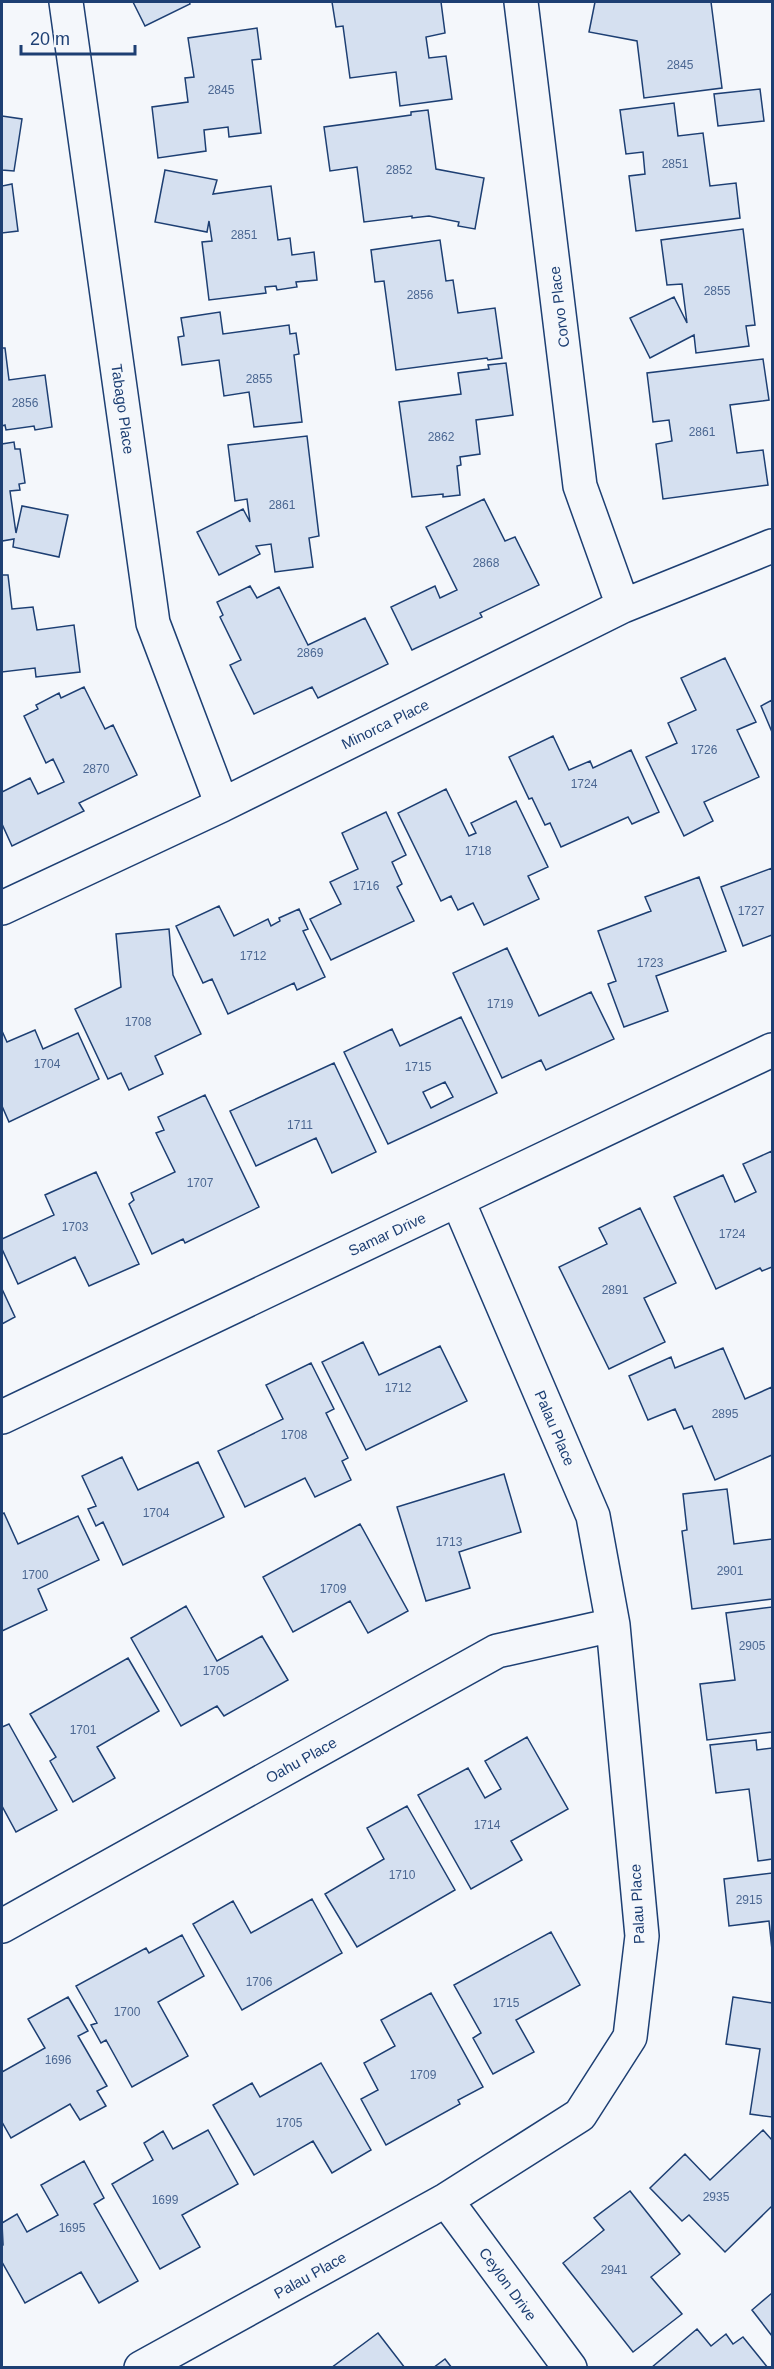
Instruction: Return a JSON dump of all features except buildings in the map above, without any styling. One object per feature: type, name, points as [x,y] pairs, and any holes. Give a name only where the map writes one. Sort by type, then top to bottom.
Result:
[{"type":"street","name":"Tabago Place","points":[[66,2],[153,622],[222,805]]},
{"type":"street","name":"Corvo Place","points":[[521,2],[580,486],[623,606]]},
{"type":"street","name":"Minorca Place","points":[[2,908],[222,805],[623,606],[772,546]]},
{"type":"street","name":"Samar Drive","points":[[2,1417],[772,1050]]},
{"type":"street","name":"Palau Place","points":[[141,2367],[446,2200],[580,2115],[630,2037],[642,1936],[613,1625],[593,1516],[458,1201]]},
{"type":"street","name":"Oahu Place","points":[[2,1926],[497,1651],[613,1625]]},
{"type":"street","name":"Ceylon Drive","points":[[446,2200],[570,2367]]}]
